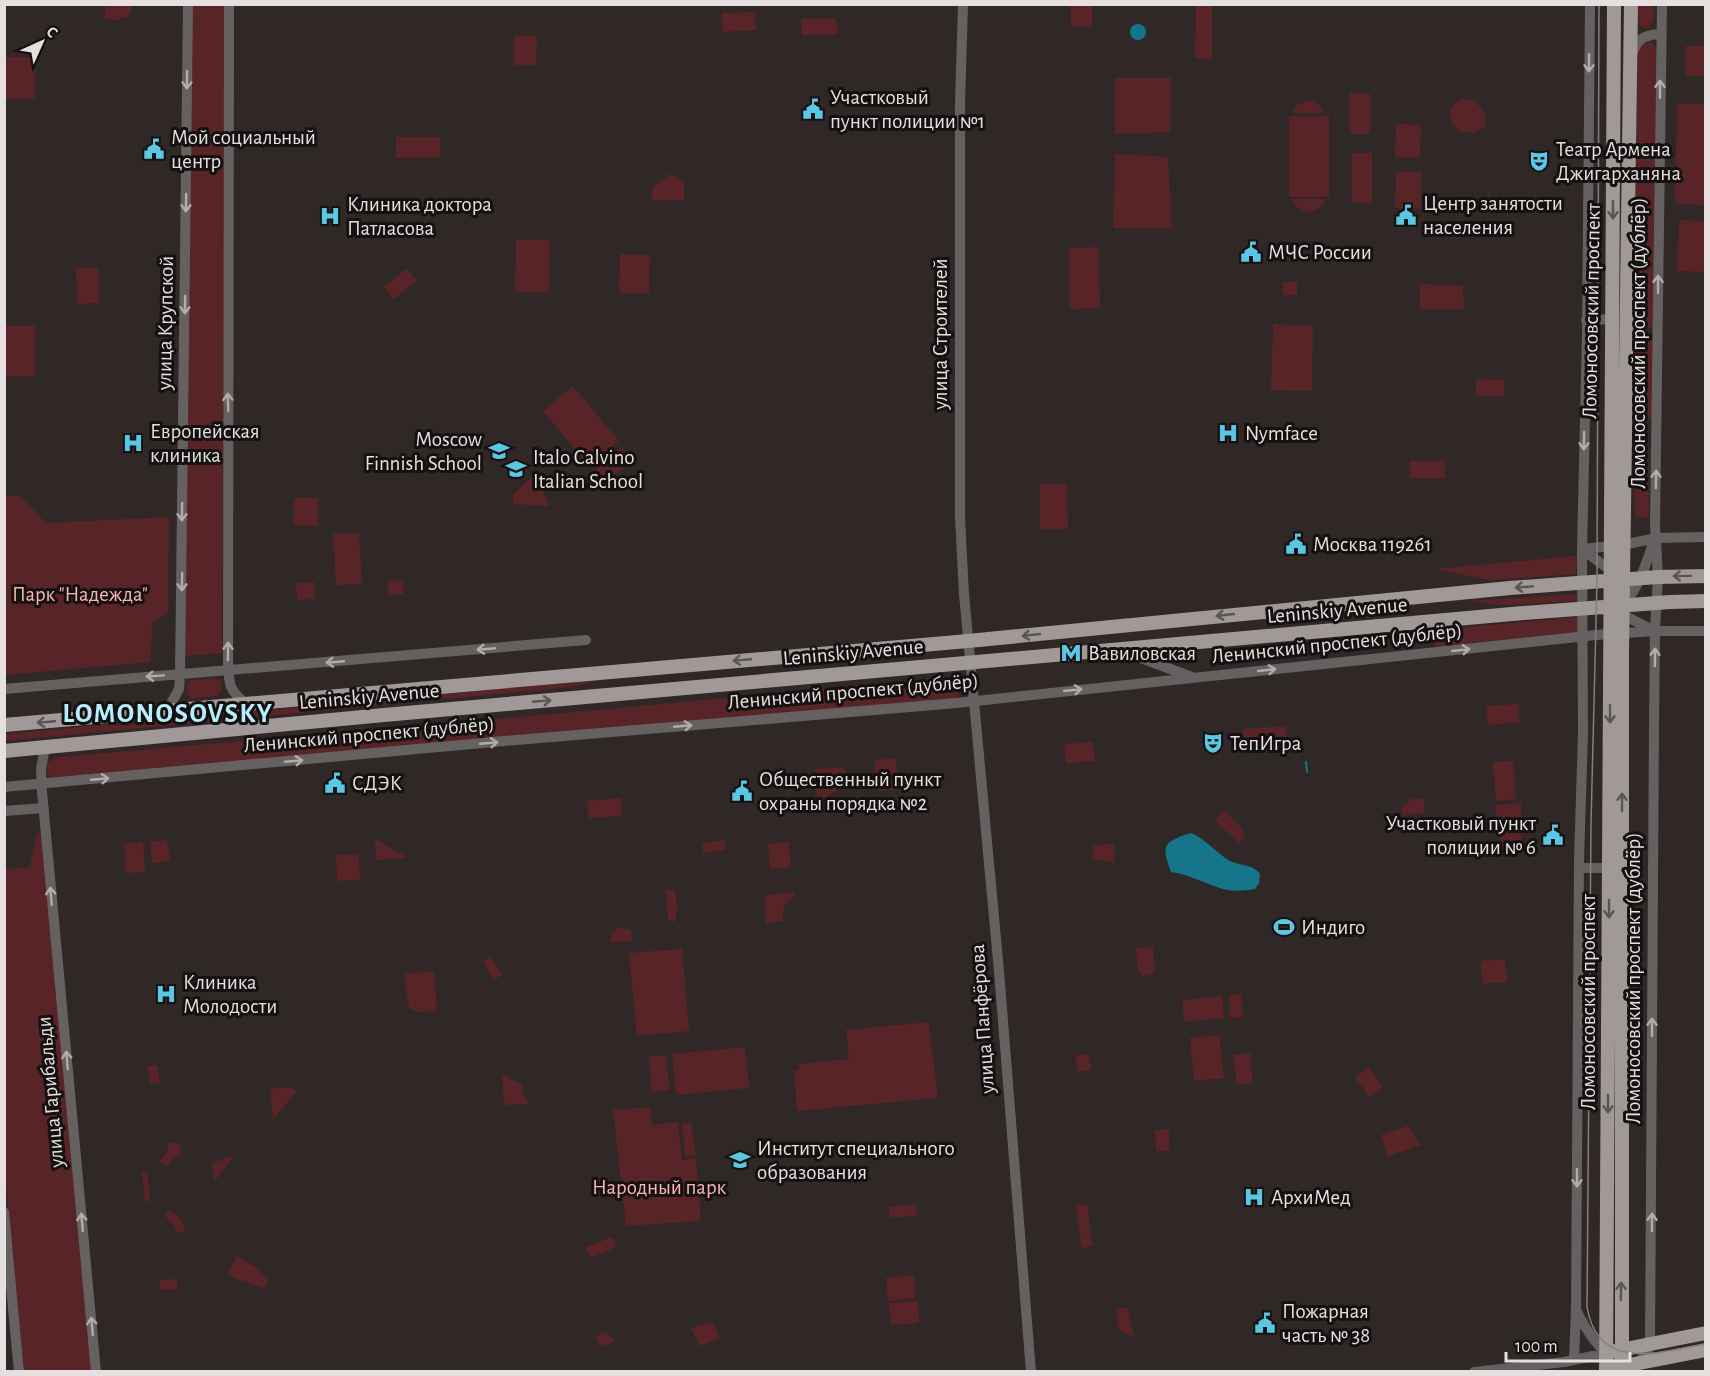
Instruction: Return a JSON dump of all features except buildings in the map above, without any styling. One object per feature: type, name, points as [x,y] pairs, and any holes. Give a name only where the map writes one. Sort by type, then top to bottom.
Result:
[{"type":"main road","name":"Ломоносовский проспект","points":[[1614,4],[1612,319],[1617,546]]},
{"type":"main road","name":"Ломоносовский проспект","points":[[1617,546],[1627,266],[1631,4]]},
{"type":"main road","points":[[1614,34],[1622,27],[1628,29],[1631,34]]},
{"type":"main road","points":[[1612,266],[1620,272],[1627,266]]},
{"type":"main road","points":[[1616,634],[1618,609],[1614,576],[1617,546]]},
{"type":"main road","name":"Leninskiy Avenue","points":[[4,725],[968,641],[1474,591],[1582,583],[1614,576],[1639,578],[1706,576]]},
{"type":"main road","name":"Leninskiy Avenue","points":[[4,751],[1582,609],[1618,609],[1656,603],[1706,601]]},
{"type":"main road","name":"Ломоносовский проспект","points":[[1605,1363],[1609,868],[1616,634]]},
{"type":"main road","name":"Ломоносовский проспект","points":[[1616,634],[1622,1350],[1628,1368]]},
{"type":"main road","points":[[1605,1363],[1622,1350],[1706,1334]]},
{"type":"main road","points":[[1605,1363],[1628,1368],[1706,1350]]},
{"type":"street","name":"улица Крупской","points":[[167,711],[179,689],[180,675],[188,4]]},
{"type":"street","points":[[229,4],[228,672],[229,684],[233,693],[245,703]]},
{"type":"street","name":"улица Строителей","points":[[963,4],[960,103],[960,518],[970,663]]},
{"type":"street","points":[[1574,1360],[1590,4]]},
{"type":"street","name":"Ломоносовский проспект (дублёр)","points":[[1628,1368],[1648,1350],[1650,1343],[1662,4]]},
{"type":"street","points":[[1631,54],[1640,39],[1648,35],[1660,34]]},
{"type":"street","name":"Ломоносовский проспект (дублёр)","points":[[1586,320],[1612,319]]},
{"type":"street","points":[[1582,549],[1617,546],[1656,538],[1706,537]]},
{"type":"street","points":[[1655,631],[1618,609],[1629,599],[1656,538]]},
{"type":"street","points":[[1582,549],[1614,576]]},
{"type":"street","name":"Ленинский проспект (дублёр)","points":[[4,787],[973,701],[1616,634],[1706,631]]},
{"type":"street","points":[[4,689],[108,679],[228,672],[586,640]]},
{"type":"street","points":[[1119,650],[1194,678]]},
{"type":"street","name":"улица Панфёрова","points":[[970,663],[999,970],[1031,1371]]},
{"type":"street","name":"улица Гарибальди","points":[[45,747],[41,769],[42,784],[96,1371]]},
{"type":"street","points":[[4,811],[44,808]]},
{"type":"street","points":[[1580,868],[1609,868]]},
{"type":"street","points":[[4,1212],[19,1371]]},
{"type":"street","points":[[1576,1310],[1605,1363]]},
{"type":"street","points":[[1474,1371],[1531,1369],[1574,1360],[1605,1363]]},
{"type":"green space","points":[[105,5],[132,7],[128,17],[119,20],[105,19]]},
{"type":"green space","points":[[191,5],[225,5],[222,653],[185,656]]},
{"type":"green space","points":[[1070,5],[1092,5],[1092,27],[1071,27]]},
{"type":"green space","points":[[1196,5],[1212,5],[1212,59],[1195,58]]},
{"type":"green space","points":[[1638,5],[1654,5],[1654,20],[1649,28],[1646,29],[1639,25]]},
{"type":"green space","points":[[755,12],[756,30],[722,32],[722,13]]},
{"type":"green space","points":[[836,18],[838,34],[802,35],[801,19]]},
{"type":"green space","points":[[514,35],[537,36],[536,65],[514,65]]},
{"type":"green space","points":[[1649,40],[1656,47],[1653,328],[1635,327],[1637,48]]},
{"type":"green space","points":[[1686,46],[1705,46],[1705,76],[1686,76]]},
{"type":"green space","points":[[6,57],[35,57],[35,99],[5,99]]},
{"type":"green space","points":[[1115,78],[1171,78],[1170,132],[1115,134]]},
{"type":"green space","points":[[1350,93],[1370,94],[1370,134],[1350,134]]},
{"type":"green space","points":[[1460,99],[1475,100],[1485,114],[1485,126],[1475,133],[1460,132],[1451,122],[1451,108]]},
{"type":"green space","points":[[1309,100],[1321,106],[1324,113],[1293,113],[1297,105]]},
{"type":"green space","points":[[1677,104],[1705,104],[1705,205],[1675,204]]},
{"type":"green space","points":[[1289,116],[1329,116],[1329,197],[1289,197]]},
{"type":"green space","points":[[1396,124],[1421,125],[1420,157],[1395,157]]},
{"type":"green space","points":[[396,137],[440,137],[440,157],[396,158]]},
{"type":"green space","points":[[1352,153],[1372,153],[1372,203],[1352,202]]},
{"type":"green space","points":[[1115,154],[1168,157],[1172,228],[1113,228]]},
{"type":"green space","points":[[1396,172],[1421,172],[1421,209],[1395,208]]},
{"type":"green space","points":[[670,174],[684,183],[684,200],[651,200],[653,187]]},
{"type":"green space","points":[[1292,199],[1326,199],[1319,209],[1309,212],[1299,209]]},
{"type":"green space","points":[[1679,220],[1705,221],[1705,272],[1677,271]]},
{"type":"green space","points":[[516,240],[550,240],[549,292],[515,292]]},
{"type":"green space","points":[[1099,247],[1100,308],[1070,309],[1069,248]]},
{"type":"green space","points":[[620,254],[650,255],[649,294],[619,293]]},
{"type":"green space","points":[[76,268],[98,268],[99,303],[77,304]]},
{"type":"green space","points":[[406,269],[417,280],[394,299],[384,287]]},
{"type":"green space","points":[[1283,282],[1297,282],[1297,295],[1283,295]]},
{"type":"green space","points":[[1420,284],[1463,286],[1464,309],[1420,309]]},
{"type":"green space","points":[[1273,324],[1313,326],[1312,391],[1271,390]]},
{"type":"green space","points":[[5,326],[35,326],[35,376],[5,376]]},
{"type":"green space","points":[[1634,335],[1653,336],[1652,419],[1634,419]]},
{"type":"green space","points":[[1476,379],[1504,380],[1504,396],[1476,396]]},
{"type":"green space","points":[[573,386],[619,441],[589,466],[543,411]]},
{"type":"green space","points":[[1640,442],[1648,443],[1649,517],[1635,517],[1634,446],[1640,446]]},
{"type":"green space","points":[[621,447],[632,460],[606,482],[595,468]]},
{"type":"green space","points":[[1410,461],[1445,461],[1445,478],[1410,478]]},
{"type":"green space","points":[[536,473],[549,506],[513,504],[513,495]]},
{"type":"green space","points":[[1040,484],[1067,484],[1068,529],[1040,529]]},
{"type":"green space","name":"Парк \"Надежда\"","points":[[4,496],[20,496],[46,523],[169,517],[168,612],[152,624],[151,662],[5,675]]},
{"type":"green space","points":[[294,498],[318,498],[318,526],[294,525]]},
{"type":"green space","points":[[359,533],[362,584],[336,585],[333,534]]},
{"type":"green space","points":[[1575,556],[1578,559],[1576,574],[1490,580],[1435,569]]},
{"type":"green space","points":[[403,580],[404,594],[388,595],[387,581]]},
{"type":"green space","points":[[314,582],[315,599],[297,600],[296,583]]},
{"type":"green space","points":[[1577,594],[1576,601],[1500,605],[1465,601]]},
{"type":"green space","points":[[1577,617],[1581,621],[1581,634],[1435,647],[1434,630]]},
{"type":"green space","points":[[956,676],[959,699],[51,778],[46,772],[48,762],[58,757]]},
{"type":"green space","points":[[216,678],[221,682],[221,691],[217,696],[192,699],[188,695],[186,686],[191,680]]},
{"type":"green space","points":[[596,680],[573,687],[5,741],[5,734]]},
{"type":"green space","points":[[1518,704],[1520,722],[1488,725],[1486,706]]},
{"type":"green space","points":[[1286,726],[1287,745],[1244,748],[1243,729]]},
{"type":"green space","points":[[1093,742],[1095,761],[1066,763],[1064,744]]},
{"type":"green space","points":[[896,758],[899,789],[878,791],[875,760]]},
{"type":"green space","points":[[1513,761],[1516,799],[1496,801],[1493,762]]},
{"type":"green space","points":[[842,767],[852,778],[822,801],[817,802],[815,769]]},
{"type":"green space","points":[[809,774],[810,786],[796,788],[795,775]]},
{"type":"green space","points":[[621,798],[622,816],[589,818],[587,801]]},
{"type":"green space","points":[[1411,799],[1424,799],[1425,813],[1413,815],[1408,813],[1403,817],[1401,808]]},
{"type":"green space","points":[[1521,803],[1522,844],[1503,848],[1495,805]]},
{"type":"green space","points":[[1225,810],[1243,830],[1245,836],[1240,843],[1214,821]]},
{"type":"green space","points":[[37,833],[42,833],[92,1371],[24,1371],[4,1164],[4,869],[30,867]]},
{"type":"green space","points":[[375,839],[408,858],[376,860]]},
{"type":"green space","points":[[167,840],[170,861],[152,863],[150,842]]},
{"type":"green space","points":[[725,840],[726,850],[703,853],[702,843]]},
{"type":"green space","points":[[143,842],[145,872],[126,873],[124,844]]},
{"type":"green space","points":[[789,842],[791,867],[770,869],[768,844]]},
{"type":"green space","points":[[1114,844],[1114,863],[1092,859],[1093,845]]},
{"type":"green space","points":[[359,854],[360,880],[337,881],[336,855]]},
{"type":"green space","points":[[666,890],[675,890],[677,907],[675,922],[668,920]]},
{"type":"green space","points":[[794,892],[794,897],[784,907],[784,921],[766,923],[765,895]]},
{"type":"green space","points":[[619,927],[631,930],[632,941],[611,942],[611,935]]},
{"type":"green space","points":[[1153,947],[1155,971],[1143,976],[1138,971],[1136,948]]},
{"type":"green space","points":[[682,949],[689,1031],[637,1036],[629,953]]},
{"type":"green space","points":[[490,957],[502,974],[494,980],[483,961]]},
{"type":"green space","points":[[1505,959],[1507,982],[1482,984],[1481,961]]},
{"type":"green space","points":[[434,971],[437,1011],[418,1012],[409,1008],[404,974]]},
{"type":"green space","points":[[1241,994],[1243,1017],[1230,1018],[1229,995]]},
{"type":"green space","points":[[1222,996],[1224,1018],[1184,1022],[1182,1000]]},
{"type":"green space","points":[[929,1022],[938,1098],[797,1111],[794,1071],[799,1070],[799,1064],[849,1059],[846,1030]]},
{"type":"green space","points":[[1219,1035],[1224,1078],[1194,1081],[1190,1038]]},
{"type":"green space","points":[[745,1047],[749,1088],[676,1095],[672,1054]]},
{"type":"green space","points":[[1250,1053],[1253,1084],[1237,1085],[1233,1055]]},
{"type":"green space","points":[[1088,1054],[1092,1069],[1077,1072],[1076,1055]]},
{"type":"green space","points":[[666,1055],[670,1090],[652,1092],[649,1057]]},
{"type":"green space","points":[[157,1065],[160,1083],[150,1084],[148,1066]]},
{"type":"green space","points":[[1369,1067],[1383,1088],[1369,1097],[1355,1077]]},
{"type":"green space","points":[[501,1073],[522,1085],[523,1094],[529,1104],[505,1105]]},
{"type":"green space","points":[[290,1087],[297,1091],[273,1120],[270,1089]]},
{"type":"green space","name":"Народный парк","points":[[650,1107],[652,1125],[678,1122],[682,1160],[696,1158],[701,1221],[626,1226],[613,1110]]},
{"type":"green space","points":[[691,1122],[696,1155],[685,1156],[682,1124]]},
{"type":"green space","points":[[1408,1126],[1421,1145],[1387,1156],[1381,1135]]},
{"type":"green space","points":[[1169,1129],[1170,1151],[1156,1151],[1155,1130]]},
{"type":"green space","points":[[173,1142],[181,1146],[180,1155],[167,1166],[161,1163],[161,1159],[168,1152],[168,1143]]},
{"type":"green space","points":[[235,1155],[214,1182],[212,1163]]},
{"type":"green space","points":[[142,1172],[147,1172],[150,1201],[145,1201]]},
{"type":"green space","points":[[916,1204],[917,1215],[890,1218],[889,1207]]},
{"type":"green space","points":[[1087,1204],[1093,1246],[1082,1248],[1076,1206]]},
{"type":"green space","points":[[169,1210],[180,1218],[186,1229],[179,1233],[176,1232],[174,1225],[165,1216]]},
{"type":"green space","points":[[612,1237],[616,1247],[590,1258],[586,1247]]},
{"type":"green space","points":[[237,1256],[256,1267],[268,1280],[264,1288],[227,1274]]},
{"type":"green space","points":[[914,1275],[916,1298],[888,1301],[886,1278]]},
{"type":"green space","points":[[177,1279],[178,1289],[160,1290],[159,1280]]},
{"type":"green space","points":[[918,1301],[919,1323],[891,1325],[889,1303]]},
{"type":"green space","points":[[1128,1308],[1134,1337],[1119,1331],[1116,1309]]},
{"type":"green space","points":[[713,1322],[720,1338],[699,1346],[691,1328]]},
{"type":"green space","points":[[606,1331],[615,1342],[601,1347],[595,1337]]},
{"type":"water","points":[[1135,24],[1141,24],[1146,32],[1144,38],[1135,40],[1130,35],[1130,29]]},
{"type":"water","points":[[1191,833],[1230,861],[1257,871],[1260,874],[1259,883],[1255,889],[1226,890],[1171,872],[1166,856],[1167,846],[1175,839]]},
{"type":"waterway","points":[[1306,762],[1307,772]]},
{"type":"tram line","points":[[1599,4],[1597,582],[1591,824],[1587,1307],[1593,1328],[1604,1342],[1617,1350],[1651,1353],[1706,1344]]},
{"type":"place","name":"Участковый пункт полиции №1","points":[[813,109]]},
{"type":"place","name":"Мой социальный центр","points":[[154,149]]},
{"type":"place","name":"Театр Армена Джигарханяна","points":[[1539,161]]},
{"type":"place","name":"Центр занятости населения","points":[[1406,215]]},
{"type":"place","name":"Клиника доктора Патласова","points":[[330,216]]},
{"type":"place","name":"МЧС России","points":[[1251,252]]},
{"type":"place","name":"Nymface","points":[[1228,433]]},
{"type":"place","name":"Европейская клиника","points":[[133,443]]},
{"type":"place","name":"Moscow Finnish School","points":[[499,451]]},
{"type":"place","name":"Italo Calvino Italian School","points":[[516,469]]},
{"type":"place","name":"Москва 119261","points":[[1296,544]]},
{"type":"place","name":"Вавиловская","points":[[1071,653]]},
{"type":"place","name":"ТепИгра","points":[[1213,743]]},
{"type":"place","name":"СДЭК","points":[[335,783]]},
{"type":"place","name":"Общественный пункт охраны порядка №2","points":[[742,791]]},
{"type":"place","name":"Участковый пункт полиции № 6","points":[[1553,835]]},
{"type":"place","name":"Индиго","points":[[1284,927]]},
{"type":"place","name":"Клиника Молодости","points":[[166,994]]},
{"type":"place","name":"Институт специального образования","points":[[740,1160]]},
{"type":"place","name":"АрхиМед","points":[[1254,1197]]},
{"type":"place","name":"Пожарная часть № 38","points":[[1265,1323]]},
{"type":"district","name":"LOMONOSOVSKY","points":[[168,713]]}]
